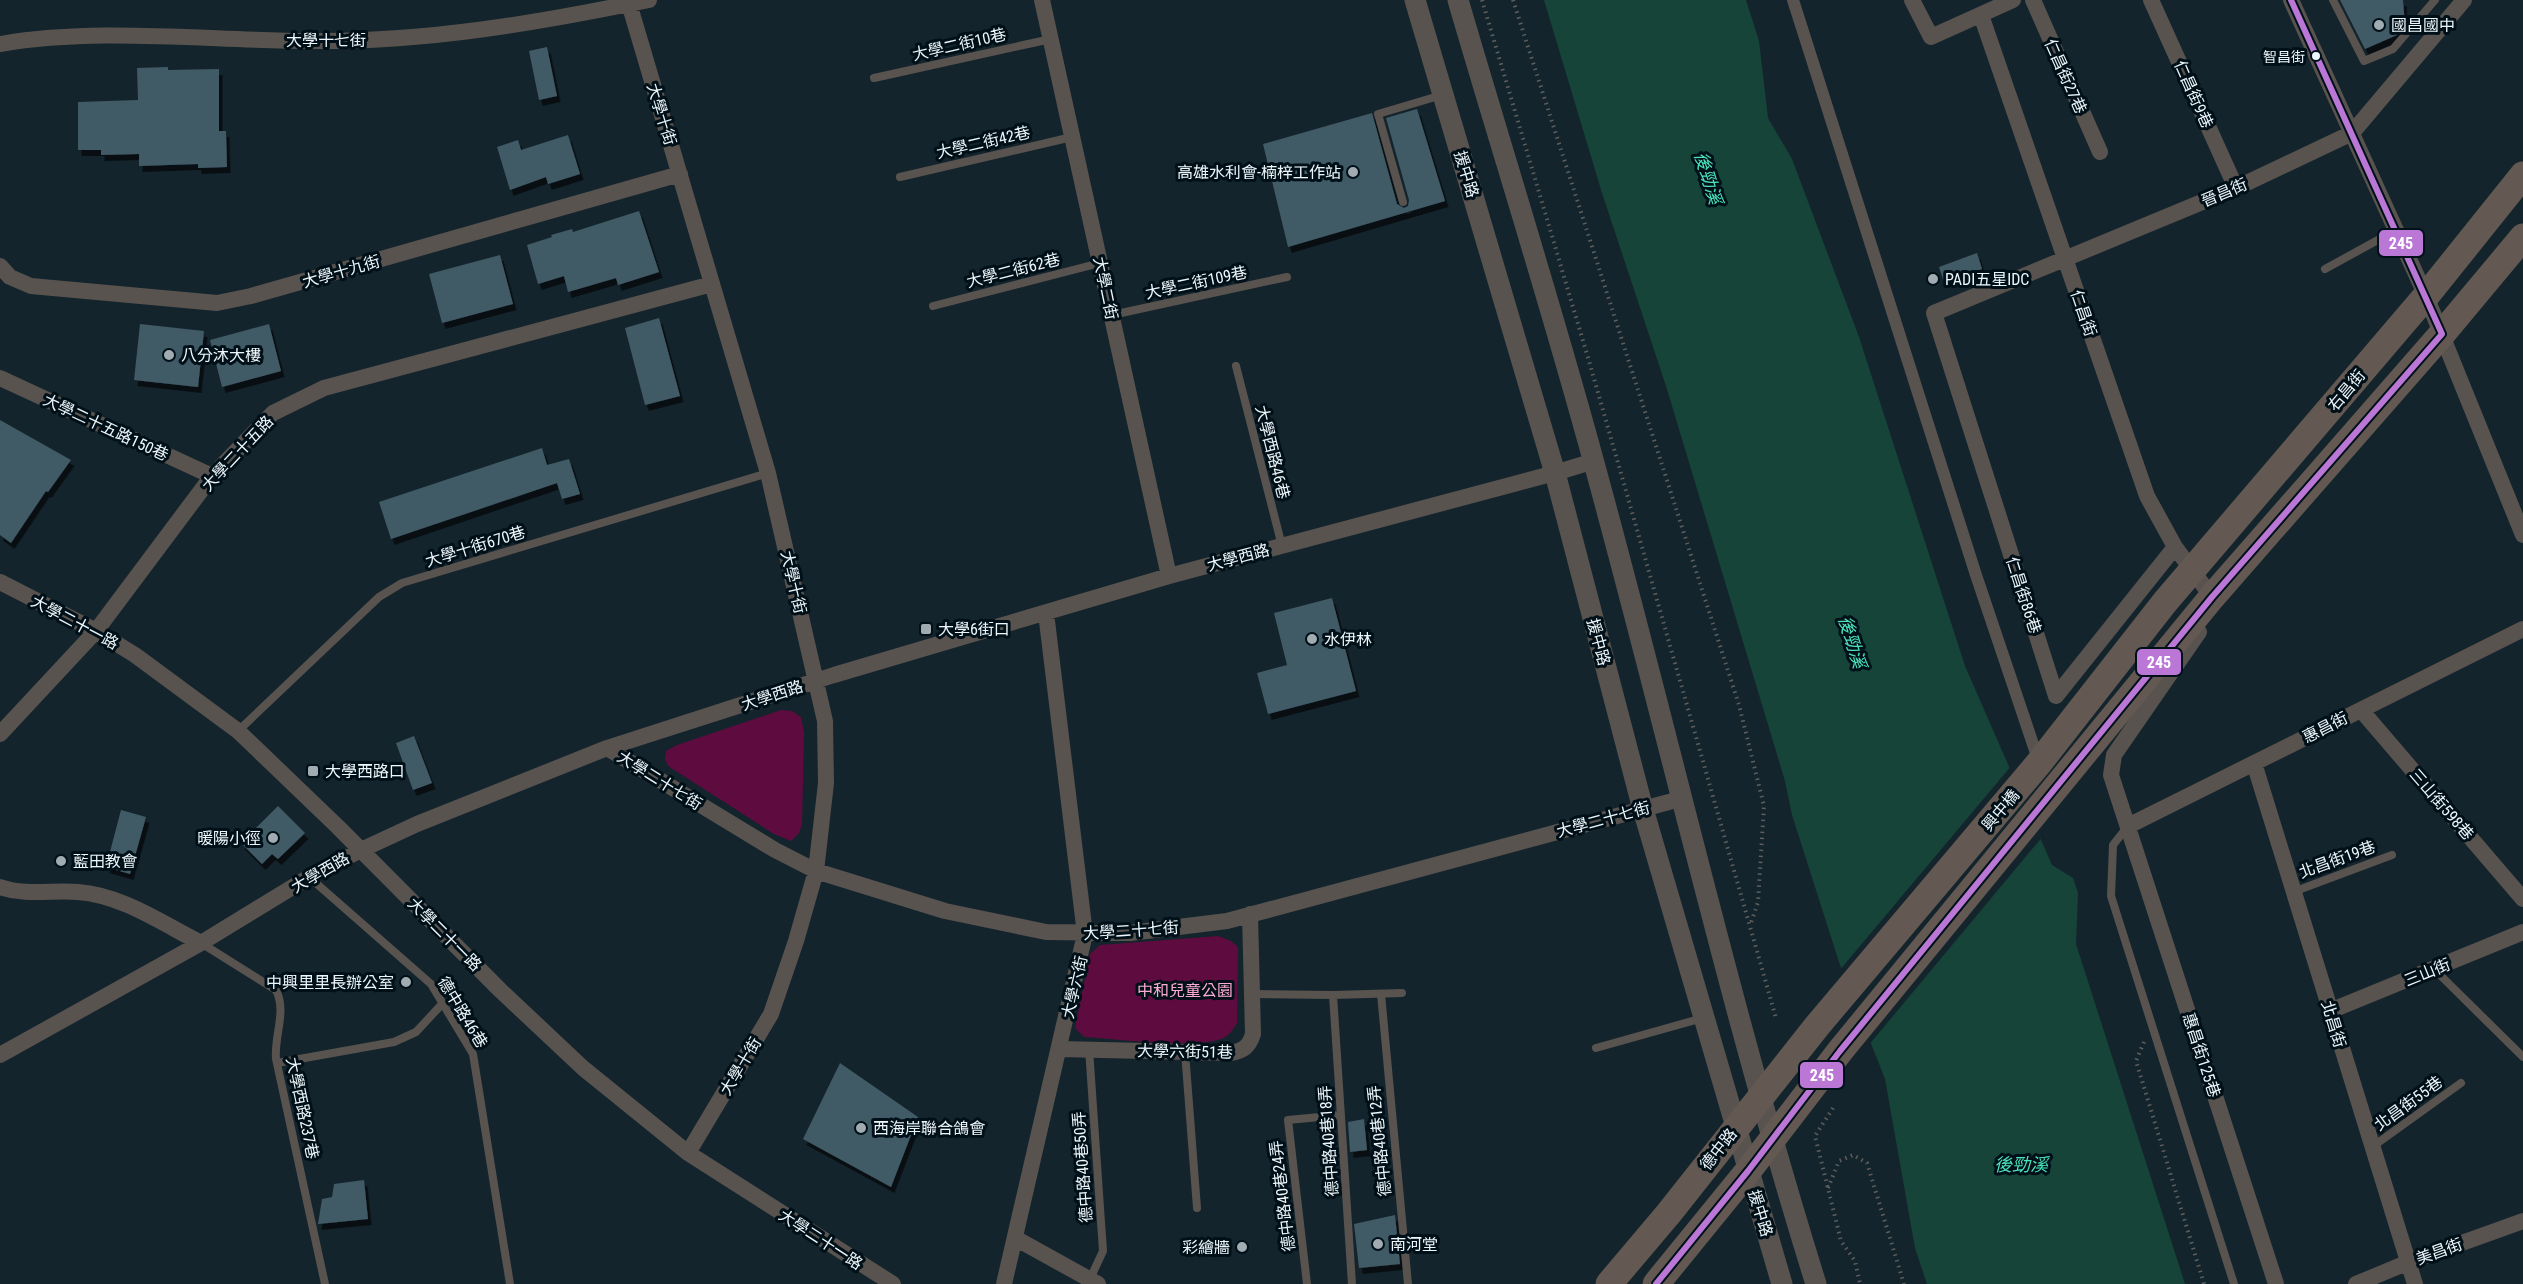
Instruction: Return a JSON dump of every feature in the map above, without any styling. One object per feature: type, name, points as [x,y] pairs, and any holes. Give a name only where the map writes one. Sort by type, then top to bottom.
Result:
[{"type":"main road","name":"右昌街","points":[[2165,602],[2426,296],[2523,175]]},
{"type":"main road","points":[[2212,597],[2521,243]]},
{"type":"main road","name":"興中橋","points":[[1773,1140],[1840,1051],[2212,597]]},
{"type":"main road","name":"興中橋","points":[[1828,1014],[2039,763],[2165,602]]},
{"type":"main road","name":"德中路","points":[[1609,1284],[1669,1213],[1735,1127],[1828,1014]]},
{"type":"main road","points":[[1656,1284],[1773,1140]]},
{"type":"street","name":"大學十七街","points":[[0,44],[33,38],[161,36],[312,41],[394,39],[485,30],[628,2],[649,0]]},
{"type":"street","name":"大學二街","points":[[1042,0],[1169,576]]},
{"type":"street","name":"援中路","points":[[1415,0],[1555,473],[1643,809],[1782,1284]]},
{"type":"street","name":"援中路","points":[[1458,0],[1594,461],[1680,799],[1773,1140],[1816,1284]]},
{"type":"street","points":[[1793,0],[1976,575],[2039,763]]},
{"type":"street","points":[[1912,0],[1930,37],[2013,0]]},
{"type":"street","name":"仁昌街27巷","points":[[2033,0],[2100,152]]},
{"type":"street","name":"仁昌街9巷","points":[[2151,0],[2236,188]]},
{"type":"street","points":[[2291,0],[2426,296],[2523,536]]},
{"type":"street","name":"晉昌街","points":[[1934,313],[2236,188],[2352,133],[2464,0]]},
{"type":"street","name":"大學十街","points":[[628,2],[768,473],[825,721],[826,783],[816,871],[796,941],[771,1014],[688,1153]]},
{"type":"street","name":"仁昌街","points":[[1981,15],[2147,496],[2175,546],[2212,597]]},
{"type":"street","name":"大學十九街","points":[[0,266],[10,277],[31,286],[217,303],[251,296],[680,174]]},
{"type":"street","name":"大學二十五路","points":[[0,734],[96,631],[212,476],[273,412],[324,388],[712,284]]},
{"type":"street","name":"仁昌街86巷","points":[[1934,313],[2056,696],[2175,546]]},
{"type":"street","name":"大學二十五路150巷","points":[[0,378],[212,476]]},
{"type":"street","name":"大學西路","points":[[0,1055],[201,943],[309,877],[361,850],[417,824],[608,748],[817,680],[1169,576],[1594,461]]},
{"type":"street","name":"大學二十一路","points":[[0,582],[96,631],[135,655],[238,731],[361,850],[500,990],[583,1068],[688,1153],[893,1284]]},
{"type":"street","name":"惠昌街125巷","points":[[2212,597],[2205,622],[2114,755],[2110,775],[2276,1284]]},
{"type":"street","name":"大學六街","points":[[1004,1284],[1085,934],[1046,613]]},
{"type":"street","name":"惠昌街","points":[[2128,826],[2523,629]]},
{"type":"street","name":"三山街598巷","points":[[2361,710],[2523,899]]},
{"type":"street","name":"大學二十七街","points":[[608,748],[775,850],[816,871],[945,911],[1046,932],[1085,934],[1130,933],[1227,921],[1680,799]]},
{"type":"street","name":"北昌街","points":[[2254,763],[2415,1284]]},
{"type":"street","points":[[0,887],[16,893],[80,892],[123,903],[201,943]]},
{"type":"street","name":"大學六街51巷","points":[[1060,1049],[1241,1052],[1250,1044],[1253,1034],[1250,915]]},
{"type":"street","name":"三山街","points":[[2330,1011],[2523,932]]},
{"type":"street","name":"美昌街","points":[[2356,1284],[2409,1262],[2523,1221]]},
{"type":"street","points":[[1015,1238],[1094,1282]]},
{"type":"lane","points":[[2332,0],[2364,60],[2393,49],[2435,0]]},
{"type":"lane","name":"大學二街10巷","points":[[874,78],[1051,39]]},
{"type":"lane","points":[[1403,202],[1378,114],[1443,95]]},
{"type":"lane","name":"大學二街42巷","points":[[900,177],[1072,137]]},
{"type":"lane","points":[[2325,269],[2396,230]]},
{"type":"lane","name":"大學二街62巷","points":[[933,306],[1100,263]]},
{"type":"lane","name":"大學二街109巷","points":[[1112,315],[1287,277]]},
{"type":"lane","name":"大學西路46巷","points":[[1236,366],[1282,546]]},
{"type":"lane","name":"大學十街670巷","points":[[238,731],[379,597],[402,583],[768,473]]},
{"type":"lane","points":[[2128,826],[2114,845],[2111,896],[2234,1284]]},
{"type":"lane","name":"北昌街19巷","points":[[2293,892],[2392,855]]},
{"type":"lane","name":"德中路46巷","points":[[309,877],[431,984],[473,1054],[510,1284]]},
{"type":"lane","name":"大學西路237巷","points":[[201,943],[276,990],[281,999],[275,1047],[277,1064],[325,1284]]},
{"type":"lane","points":[[2434,969],[2523,1057]]},
{"type":"lane","points":[[1252,994],[1402,993]]},
{"type":"lane","name":"德中路40巷12弄","points":[[1381,994],[1408,1284]]},
{"type":"lane","name":"德中路40巷18弄","points":[[1333,995],[1352,1284]]},
{"type":"lane","points":[[277,1064],[401,1040],[416,1032],[443,1003]]},
{"type":"lane","points":[[1596,1047],[1703,1018]]},
{"type":"lane","name":"德中路40巷50弄","points":[[1089,1049],[1103,1251],[1094,1282]]},
{"type":"lane","points":[[1185,1052],[1197,1208]]},
{"type":"lane","name":"北昌街55巷","points":[[2372,1147],[2461,1083]]},
{"type":"lane","name":"德中路40巷24弄","points":[[1307,1284],[1288,1120],[1341,1115]]},
{"type":"path","points":[[1482,0],[1589,361],[1776,1018]]},
{"type":"path","points":[[1513,0],[1742,716],[1764,806],[1758,902],[1750,924]]},
{"type":"path","points":[[2152,1025],[2136,1061],[2204,1284]]},
{"type":"path","points":[[1833,1108],[1815,1136],[1841,1241],[1855,1262],[1860,1284]]},
{"type":"path","points":[[1828,1188],[1839,1161],[1853,1155],[1867,1163],[1904,1284]]},
{"type":"green space","points":[[781,710],[792,711],[801,717],[804,733],[802,824],[799,833],[791,841],[774,834],[668,766],[665,759],[666,751],[677,745]]},
{"type":"green space","name":"中和兒童公園","points":[[1218,936],[1231,941],[1238,947],[1237,1023],[1226,1036],[1209,1042],[1154,1042],[1084,1037],[1075,1028],[1090,954],[1100,945]]},
{"type":"water","name":"後勁溪","points":[[1544,0],[1746,0],[1759,41],[1768,118],[1792,159],[1859,337],[1965,666],[2052,865],[2073,878],[2078,893],[2076,944],[2185,1284],[1927,1284],[1915,1248],[1885,1079],[1840,965],[1792,815],[1785,781],[1666,386],[1602,193]]},
{"type":"pier","points":[[2012,765],[2043,836],[1868,1046],[1839,971]]},
{"type":"building","name":"國昌國中","points":[[2340,0],[2403,0],[2405,25],[2397,35],[2365,49]]},
{"type":"building","points":[[547,47],[557,96],[539,100],[529,51]]},
{"type":"building","points":[[168,67],[168,70],[219,69],[219,131],[226,131],[227,167],[198,168],[198,164],[139,166],[139,154],[101,155],[101,150],[78,150],[78,102],[138,100],[137,68]]},
{"type":"building","name":"高雄水利會-楠梓工作站","points":[[1417,109],[1445,201],[1288,247],[1263,144],[1372,113],[1397,204],[1404,208],[1408,206],[1409,200],[1386,118]]},
{"type":"building","points":[[568,135],[580,174],[548,184],[546,177],[510,190],[497,147],[518,140],[521,150]]},
{"type":"building","points":[[639,211],[659,272],[618,285],[616,278],[568,292],[564,276],[538,284],[527,245],[552,237],[551,235],[572,229],[573,232]]},
{"type":"building","points":[[1977,253],[1982,269],[1944,282],[1939,267]]},
{"type":"building","points":[[500,255],[513,304],[442,323],[429,274]]},
{"type":"building","points":[[659,318],[680,396],[645,405],[625,328]]},
{"type":"building","name":"八分沐大樓","points":[[140,324],[204,331],[198,387],[134,380]]},
{"type":"building","name":"八分沐大樓","points":[[269,324],[281,371],[222,387],[210,340]]},
{"type":"building","points":[[0,420],[71,460],[48,492],[46,491],[11,543],[0,535]]},
{"type":"building","points":[[542,448],[547,465],[569,459],[580,494],[562,499],[557,483],[391,539],[379,502]]},
{"type":"building","name":"水伊林","points":[[1332,598],[1356,691],[1268,714],[1257,673],[1287,665],[1274,613]]},
{"type":"building","points":[[414,736],[432,783],[413,790],[396,743]]},
{"type":"building","name":"暖陽小徑","points":[[278,806],[305,833],[278,859],[272,854],[262,864],[241,843]]},
{"type":"building","points":[[121,810],[146,817],[130,874],[106,867]]},
{"type":"building","name":"西海岸聯合鴿會","points":[[840,1063],[918,1117],[891,1187],[803,1139]]},
{"type":"building","points":[[1364,1119],[1367,1150],[1350,1152],[1348,1122]]},
{"type":"building","points":[[364,1180],[368,1219],[318,1224],[322,1199],[332,1197],[334,1184]]},
{"type":"building","name":"南河堂","points":[[1395,1215],[1400,1264],[1359,1268],[1354,1224]]},
{"type":"transit line","name":"245","points":[[1656,1284],[1748,1171],[1840,1051],[2212,597],[2442,334],[2291,0]]},
{"type":"place","name":"國昌國中","points":[[2379,25]]},
{"type":"place","name":"智昌街","points":[[2316,56]]},
{"type":"place","name":"高雄水利會-楠梓工作站","points":[[1353,172]]},
{"type":"place","name":"PADI五星IDC","points":[[1933,279]]},
{"type":"place","name":"八分沐大樓","points":[[169,355]]},
{"type":"place","name":"大學6街口","points":[[926,629]]},
{"type":"place","name":"水伊林","points":[[1312,639]]},
{"type":"place","name":"大學西路口","points":[[313,771]]},
{"type":"place","name":"暖陽小徑","points":[[273,838]]},
{"type":"place","name":"藍田教會","points":[[61,861]]},
{"type":"place","name":"中興里里長辦公室","points":[[406,982]]},
{"type":"place","name":"西海岸聯合鴿會","points":[[861,1128]]},
{"type":"place","name":"南河堂","points":[[1378,1244]]},
{"type":"place","name":"彩繪牆","points":[[1242,1247]]}]
